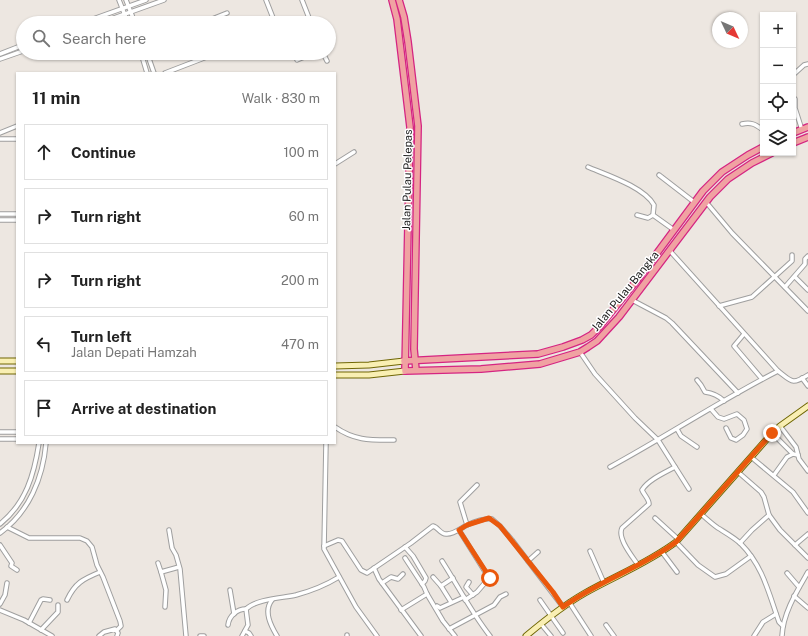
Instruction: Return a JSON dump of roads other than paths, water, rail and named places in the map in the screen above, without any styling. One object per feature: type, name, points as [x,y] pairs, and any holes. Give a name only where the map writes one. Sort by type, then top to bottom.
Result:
[{"type":"highway","name":"Jalan Pulau Pelepas","points":[[392,0],[398,19],[410,127],[406,348],[404,361],[405,371]]},
{"type":"highway","name":"Jalan Pulau Pelepas","points":[[399,0],[404,17],[408,42],[418,126],[414,349],[416,370]]},
{"type":"highway","points":[[796,142],[808,137]]},
{"type":"highway","name":"Jalan Pulau Bangka","points":[[404,361],[538,354],[582,340],[591,335],[600,326],[653,258],[703,191],[722,172],[760,149]]},
{"type":"highway","name":"Jalan Pulau Bangka","points":[[405,371],[481,369],[540,364],[580,352],[597,341],[619,317],[706,202],[728,179],[752,162],[765,156]]},
{"type":"highway","points":[[653,258],[661,263]]},
{"type":"main road","points":[[0,361],[16,361]]},
{"type":"main road","name":"Jalan Pulau Bangka","points":[[336,366],[369,365],[404,361]]},
{"type":"main road","points":[[0,371],[16,371]]},
{"type":"main road","name":"Jalan Pulau Bangka","points":[[336,375],[369,375],[405,371]]},
{"type":"main road","points":[[526,636],[569,602],[662,552],[677,541],[772,433],[808,406]]},
{"type":"street","points":[[119,0],[124,14]]},
{"type":"street","points":[[126,0],[132,16]]},
{"type":"street","points":[[101,16],[146,0]]},
{"type":"street","points":[[119,16],[164,0]]},
{"type":"street","points":[[266,0],[272,16]]},
{"type":"street","points":[[302,0],[308,16]]},
{"type":"street","points":[[221,16],[227,14]]},
{"type":"street","points":[[0,54],[16,48]]},
{"type":"street","points":[[0,59],[16,53]]},
{"type":"street","points":[[143,60],[147,72]]},
{"type":"street","points":[[149,60],[154,72]]},
{"type":"street","points":[[168,72],[199,60]]},
{"type":"street","points":[[796,72],[804,65],[808,64]]},
{"type":"street","points":[[796,110],[805,129]]},
{"type":"street","points":[[742,124],[750,122],[760,128]]},
{"type":"street","points":[[0,132],[16,126]]},
{"type":"street","points":[[0,139],[16,139]]},
{"type":"street","points":[[336,163],[354,152]]},
{"type":"street","points":[[588,167],[636,188],[654,204],[653,215]]},
{"type":"street","points":[[659,175],[694,202]]},
{"type":"street","points":[[706,202],[732,233],[808,311]]},
{"type":"street","points":[[0,214],[16,214]]},
{"type":"street","points":[[636,215],[648,218],[653,215]]},
{"type":"street","points":[[653,215],[674,230]]},
{"type":"street","points":[[0,220],[16,220]]},
{"type":"street","points":[[670,251],[778,372],[791,381],[796,382],[808,374]]},
{"type":"street","points":[[719,306],[745,298],[750,298],[792,261],[792,255]]},
{"type":"street","points":[[785,287],[807,264],[805,259],[808,256]]},
{"type":"street","points":[[795,277],[808,290]]},
{"type":"street","points":[[632,300],[666,318],[672,323],[738,393]]},
{"type":"street","points":[[744,334],[734,346],[762,379]]},
{"type":"street","points":[[580,352],[595,374],[635,418],[658,440],[689,489]]},
{"type":"street","points":[[610,467],[762,379],[778,372]]},
{"type":"street","points":[[802,378],[808,386]]},
{"type":"street","points":[[697,380],[705,392],[710,392],[717,395],[724,401]]},
{"type":"street","points":[[711,409],[718,416],[724,419],[737,414],[744,420],[746,429],[743,435],[736,440],[731,438],[726,428]]},
{"type":"street","points":[[780,426],[796,447],[802,464],[808,470]]},
{"type":"street","points":[[336,428],[343,432],[362,439],[394,440]]},
{"type":"street","points":[[677,429],[681,436],[697,447]]},
{"type":"street","points":[[0,432],[16,432]]},
{"type":"street","points":[[772,433],[793,454],[798,455]]},
{"type":"street","points":[[0,439],[16,440]]},
{"type":"street","points":[[0,524],[15,508],[30,483],[37,458],[39,444]]},
{"type":"street","points":[[0,533],[22,511],[35,489],[43,466],[46,444]]},
{"type":"street","points":[[326,444],[324,546],[327,555],[356,607],[377,636]]},
{"type":"street","points":[[774,475],[787,457],[793,454]]},
{"type":"street","points":[[751,457],[793,492],[808,513]]},
{"type":"street","points":[[638,565],[621,538],[620,532],[622,528],[649,504],[648,499],[643,494],[643,488],[653,480],[675,467]]},
{"type":"street","points":[[738,472],[761,492],[769,515],[780,530],[808,558]]},
{"type":"street","points":[[467,525],[460,502],[477,485]]},
{"type":"street","points":[[701,514],[740,543],[751,556],[766,582],[776,614],[783,626]]},
{"type":"street","points":[[740,543],[769,515]]},
{"type":"street","points":[[655,518],[698,565],[715,577],[726,574],[751,556]]},
{"type":"street","points":[[324,546],[338,540],[342,541],[361,570],[367,573],[433,526],[437,527],[445,534],[459,530],[467,525],[482,520],[492,519],[500,526],[563,607]]},
{"type":"street","points":[[7,527],[29,538],[43,537],[85,540],[92,547],[96,565],[120,621],[117,636]]},
{"type":"street","points":[[169,530],[172,548],[176,555],[179,567],[183,594],[186,636]]},
{"type":"street","points":[[427,594],[430,594],[439,608],[451,602],[465,599],[473,595],[490,578],[459,530]]},
{"type":"street","points":[[795,545],[808,534]]},
{"type":"street","points":[[0,545],[12,563],[11,566],[17,570]]},
{"type":"street","points":[[405,547],[413,556],[426,578],[422,584]]},
{"type":"street","points":[[0,555],[4,551]]},
{"type":"street","points":[[590,551],[604,583]]},
{"type":"street","points":[[528,561],[538,552]]},
{"type":"street","points":[[662,552],[678,572]]},
{"type":"street","points":[[405,558],[455,636]]},
{"type":"street","points":[[442,561],[475,615],[490,636]]},
{"type":"street","points":[[158,562],[166,590],[165,607]]},
{"type":"street","points":[[161,572],[179,567]]},
{"type":"street","points":[[374,568],[382,583],[421,636]]},
{"type":"street","points":[[67,600],[74,587],[100,572]]},
{"type":"street","points":[[782,636],[783,626],[794,596],[808,572]]},
{"type":"street","points":[[787,573],[799,588]]},
{"type":"street","points":[[382,583],[391,577],[398,578],[403,574]]},
{"type":"street","points":[[228,625],[230,618],[242,609],[256,603],[298,594],[324,586],[339,577]]},
{"type":"street","points":[[433,577],[441,586],[451,602]]},
{"type":"street","points":[[441,586],[453,578]]},
{"type":"street","points":[[469,582],[466,587],[473,595]]},
{"type":"street","points":[[0,604],[5,595],[7,583]]},
{"type":"street","points":[[230,590],[234,614]]},
{"type":"street","points":[[401,610],[427,594]]},
{"type":"street","points":[[450,630],[494,605],[500,597],[506,594]]},
{"type":"street","points":[[794,596],[808,608]]},
{"type":"street","points":[[29,623],[41,600],[50,600]]},
{"type":"street","points":[[273,600],[269,606],[269,617],[277,636]]},
{"type":"street","points":[[540,600],[563,633]]},
{"type":"street","points":[[569,602],[591,636]]},
{"type":"street","points":[[42,630],[58,612],[58,605]]},
{"type":"street","points":[[242,636],[248,625],[246,608]]},
{"type":"street","points":[[0,610],[29,623],[46,634],[52,636]]},
{"type":"street","points":[[754,636],[762,624],[776,614]]},
{"type":"street","points":[[541,624],[551,636]]},
{"type":"street","points":[[606,625],[614,636]]},
{"type":"street","points":[[100,636],[108,630],[117,630]]},
{"type":"street","points":[[450,630],[450,636]]},
{"type":"street","points":[[245,631],[249,632],[251,636]]}]
